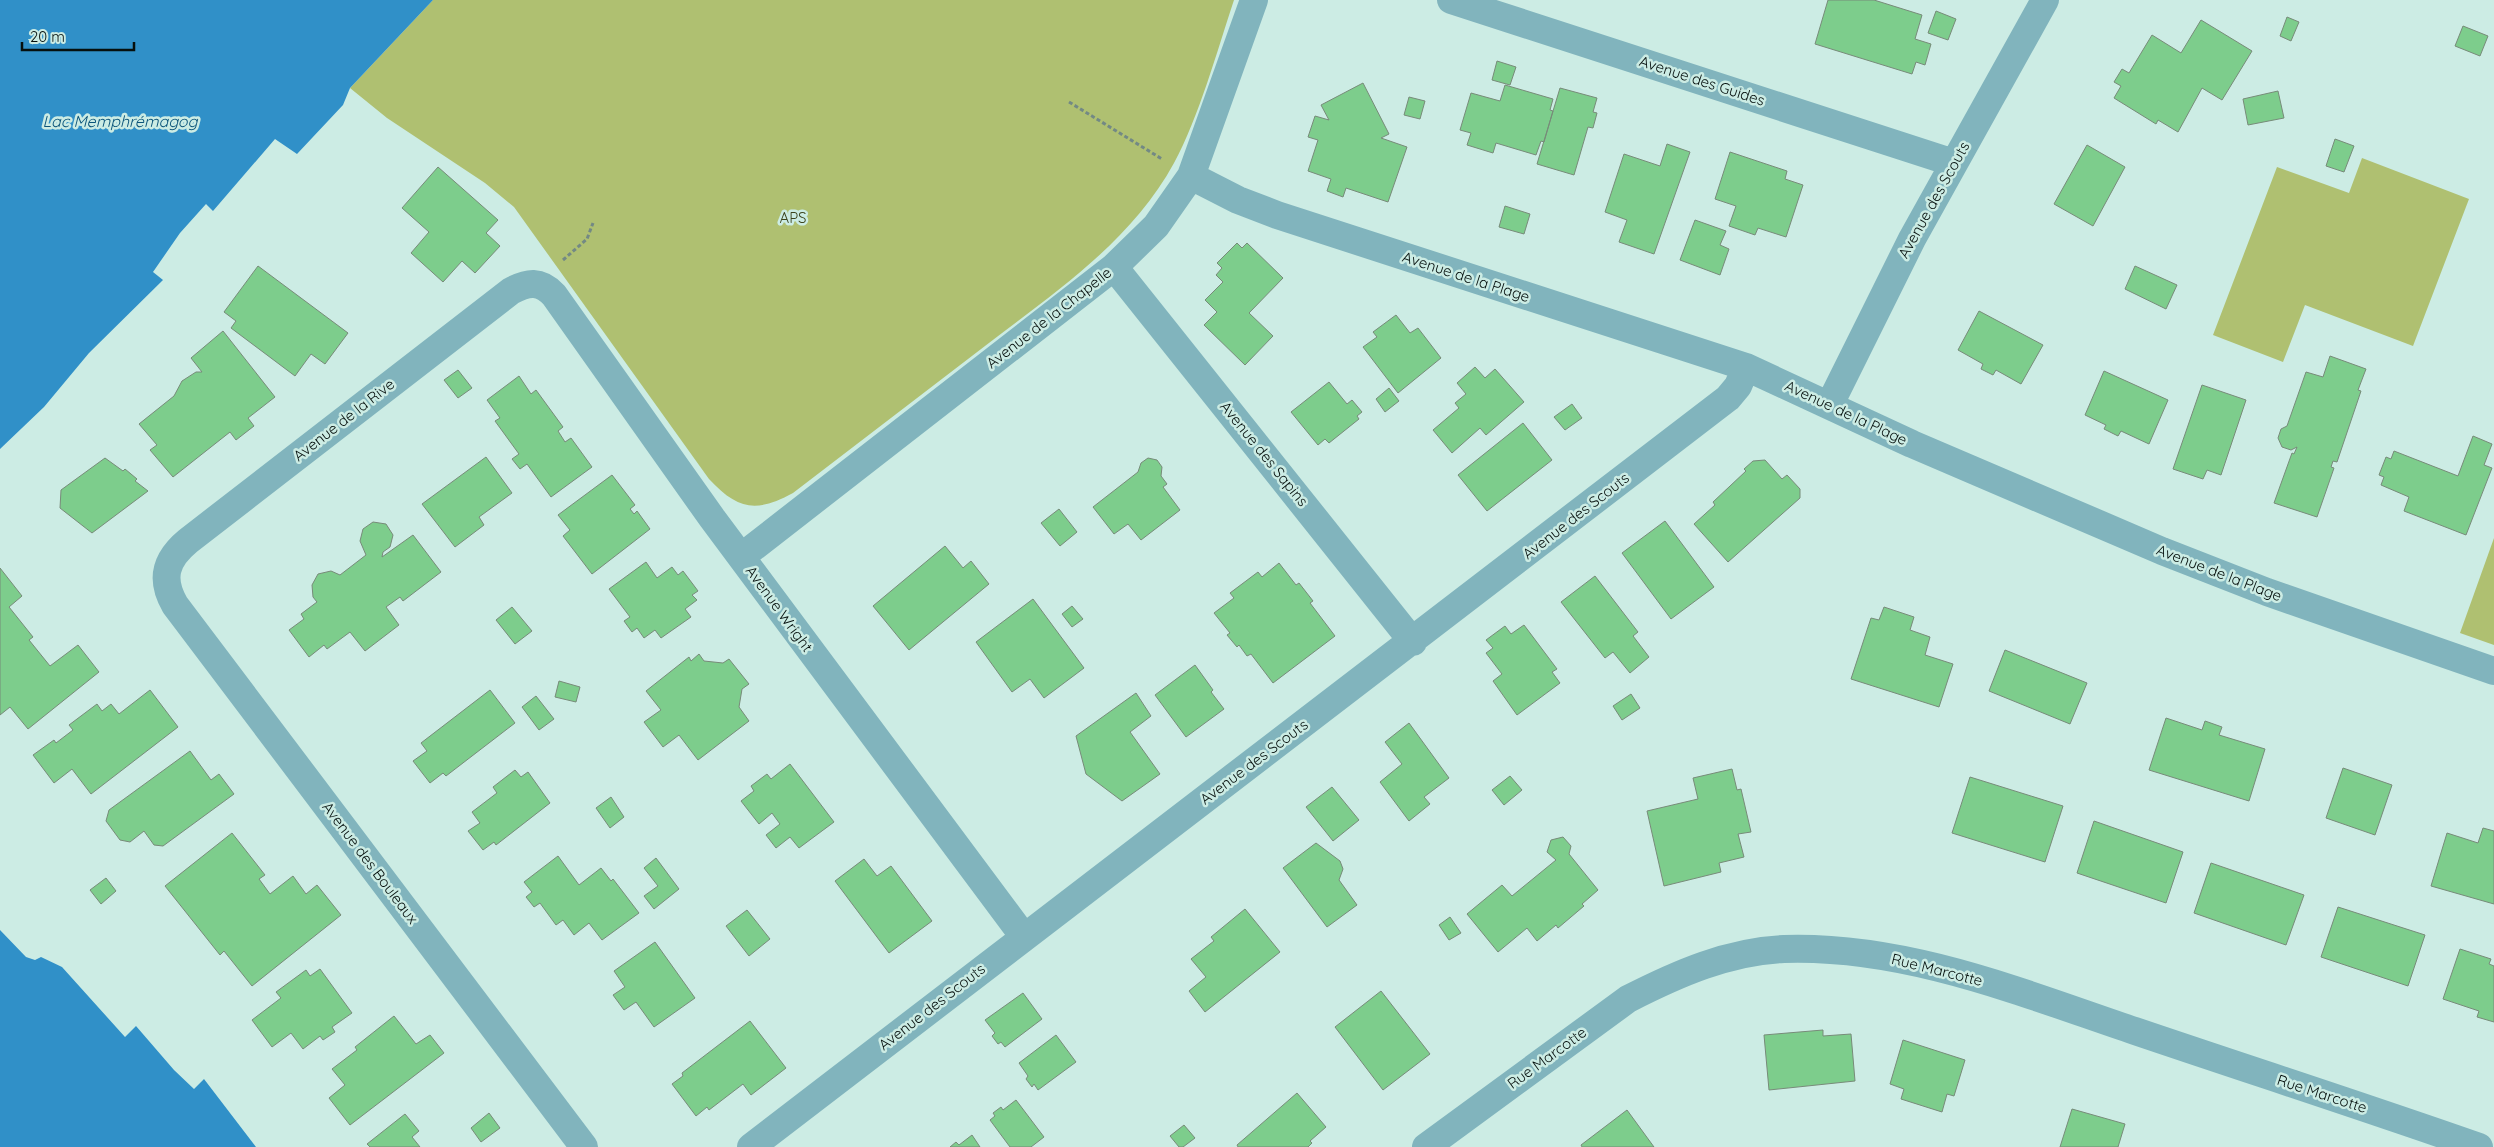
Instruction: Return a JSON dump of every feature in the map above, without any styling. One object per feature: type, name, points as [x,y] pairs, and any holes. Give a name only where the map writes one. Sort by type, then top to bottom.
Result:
[{"type":"street","name":"Avenue de la Chapelle","points":[[741,557],[1114,267],[1156,226],[1191,176],[1254,0]]},
{"type":"street","name":"Avenue des Guides","points":[[1451,0],[1954,163]]},
{"type":"street","name":"Avenue des Scouts","points":[[1830,404],[1861,338],[1954,163],[2045,0]]},
{"type":"street","name":"Avenue de la Plage","points":[[1191,176],[1278,216],[1746,367],[1830,404],[1912,444],[2162,551],[2268,592],[2494,671]]},
{"type":"street","name":"Avenue des Sapins","points":[[1114,267],[1413,642]]},
{"type":"street","name":"Avenue de la Rive","points":[[166,573],[175,552],[188,541],[511,291],[526,283],[536,283]]},
{"type":"street","name":"Avenue Wright","points":[[536,283],[547,288],[554,295],[741,557],[1024,936]]},
{"type":"street","name":"Avenue des Scouts","points":[[750,1147],[1024,936],[1413,642],[1728,398],[1738,386],[1746,367]]},
{"type":"street","name":"Avenue des Bouleaux","points":[[166,573],[169,594],[175,605],[584,1147]]},
{"type":"street","name":"Rue Marcotte","points":[[1426,1147],[1628,1000],[1664,981],[1702,966],[1741,955],[1782,950],[1822,949],[1862,953],[1964,975],[2479,1147]]},
{"type":"path","points":[[1069,102],[1191,176]]},
{"type":"path","points":[[536,283],[587,239],[593,223]]},
{"type":"green space","name":"APS","points":[[433,0],[1234,0],[1192,125],[1174,163],[1136,217],[1113,242],[1064,286],[793,493],[768,504],[758,506],[748,505],[729,497],[709,479],[514,207],[485,183],[387,118],[350,88]]},
{"type":"green space","points":[[2362,158],[2469,199],[2413,346],[2305,305],[2283,362],[2213,335],[2277,167],[2349,193]]},
{"type":"green space","points":[[2494,538],[2494,645],[2460,633]]},
{"type":"water","name":"Lac Memphrémagog","points":[[0,0],[433,0],[350,88],[343,105],[297,154],[275,139],[213,211],[206,204],[180,233],[153,272],[163,280],[89,353],[44,407],[0,449]]},
{"type":"water","points":[[0,930],[26,957],[35,960],[41,957],[62,967],[125,1037],[136,1026],[174,1070],[194,1089],[204,1079],[256,1147],[0,1147]]},
{"type":"building","points":[[1828,0],[1874,0],[1922,15],[1915,39],[1931,44],[1925,65],[1916,62],[1912,74],[1815,44]]},
{"type":"building","points":[[1936,11],[1956,19],[1948,40],[1928,33]]},
{"type":"building","points":[[2287,17],[2299,22],[2291,41],[2280,36]]},
{"type":"building","points":[[2201,20],[2252,51],[2222,100],[2202,88],[2178,132],[2158,120],[2156,124],[2114,98],[2121,86],[2114,82],[2122,69],[2129,73],[2152,35],[2181,53]]},
{"type":"building","points":[[2463,26],[2488,36],[2480,56],[2455,46]]},
{"type":"building","points":[[1497,61],[1516,67],[1510,85],[1492,80]]},
{"type":"building","points":[[1363,83],[1389,134],[1381,138],[1407,147],[1388,202],[1346,188],[1343,197],[1327,191],[1331,179],[1308,171],[1318,140],[1308,137],[1315,116],[1329,120],[1321,105]]},
{"type":"building","points":[[1505,85],[1553,99],[1550,110],[1553,111],[1544,142],[1541,141],[1536,155],[1496,143],[1493,153],[1467,145],[1471,133],[1460,130],[1471,93],[1500,101]]},
{"type":"building","points":[[1560,88],[1597,98],[1593,112],[1597,113],[1593,128],[1588,127],[1574,175],[1537,164]]},
{"type":"building","points":[[2278,91],[2284,118],[2248,125],[2243,99]]},
{"type":"building","points":[[1409,97],[1425,101],[1420,119],[1404,115]]},
{"type":"building","points":[[2335,139],[2354,146],[2344,172],[2326,166]]},
{"type":"building","points":[[1667,144],[1690,152],[1654,254],[1619,242],[1627,220],[1605,212],[1624,154],[1660,166]]},
{"type":"building","points":[[2087,145],[2125,167],[2093,226],[2054,204]]},
{"type":"building","points":[[1730,152],[1787,171],[1785,179],[1803,185],[1786,237],[1758,228],[1755,235],[1729,226],[1736,206],[1715,199]]},
{"type":"building","points":[[438,167],[498,220],[486,233],[500,246],[475,273],[462,261],[443,282],[411,253],[429,232],[402,208]]},
{"type":"building","points":[[1505,206],[1530,214],[1524,234],[1499,227]]},
{"type":"building","points":[[1695,220],[1726,231],[1720,245],[1729,249],[1720,275],[1680,260]]},
{"type":"building","points":[[1237,243],[1242,248],[1247,243],[1283,278],[1249,313],[1273,336],[1245,365],[1204,325],[1217,312],[1205,300],[1223,282],[1216,275],[1222,268],[1217,263]]},
{"type":"building","points":[[258,266],[348,333],[325,364],[311,354],[295,376],[231,328],[236,321],[224,312]]},
{"type":"building","points":[[2135,266],[2177,285],[2166,309],[2125,289]]},
{"type":"building","points":[[1979,311],[2043,345],[2021,384],[1996,370],[1993,375],[1981,369],[1983,364],[1958,350]]},
{"type":"building","points":[[1396,315],[1410,333],[1418,328],[1441,358],[1398,393],[1363,347],[1377,337],[1373,332]]},
{"type":"building","points":[[223,331],[275,397],[248,418],[254,426],[236,440],[230,432],[173,477],[150,450],[157,445],[139,424],[174,396],[182,381],[196,372],[202,372],[191,358]]},
{"type":"building","points":[[2330,356],[2366,369],[2358,390],[2361,391],[2337,462],[2333,461],[2331,467],[2334,468],[2317,517],[2274,503],[2292,453],[2294,454],[2297,447],[2291,450],[2282,447],[2278,438],[2281,429],[2287,426],[2306,372],[2323,377]]},
{"type":"building","points":[[1475,367],[1485,378],[1495,369],[1524,402],[1486,435],[1480,428],[1452,453],[1433,430],[1459,408],[1455,403],[1466,394],[1457,383]]},
{"type":"building","points":[[458,370],[472,388],[458,398],[444,380]]},
{"type":"building","points":[[2104,371],[2168,400],[2149,444],[2121,431],[2118,436],[2104,429],[2106,425],[2085,415]]},
{"type":"building","points":[[519,376],[531,394],[536,390],[563,427],[558,431],[565,442],[571,438],[592,467],[551,497],[527,464],[520,469],[512,459],[519,454],[495,421],[500,418],[487,400]]},
{"type":"building","points":[[1329,382],[1347,404],[1352,400],[1362,412],[1357,416],[1359,419],[1329,443],[1325,439],[1318,445],[1291,412]]},
{"type":"building","points":[[2202,385],[2246,400],[2221,475],[2207,470],[2203,479],[2173,469]]},
{"type":"building","points":[[1389,388],[1399,401],[1385,412],[1376,399]]},
{"type":"building","points":[[1572,404],[1582,418],[1565,430],[1554,417]]},
{"type":"building","points":[[1523,423],[1552,460],[1487,511],[1458,475]]},
{"type":"building","points":[[2473,436],[2492,444],[2484,465],[2492,468],[2466,535],[2404,511],[2409,497],[2381,485],[2384,477],[2379,475],[2386,457],[2391,459],[2394,451],[2458,476]]},
{"type":"building","points":[[486,457],[512,493],[479,517],[484,525],[455,547],[422,504]]},
{"type":"building","points":[[105,458],[123,471],[125,469],[137,479],[135,481],[148,491],[92,533],[60,508],[61,490]]},
{"type":"building","points":[[1148,458],[1157,460],[1162,467],[1161,476],[1167,484],[1163,487],[1180,510],[1141,540],[1128,524],[1114,534],[1093,507],[1138,472],[1141,463]]},
{"type":"building","points":[[1765,460],[1782,479],[1787,475],[1800,489],[1800,498],[1728,562],[1694,524],[1715,505],[1713,502],[1746,471],[1744,469],[1753,461]]},
{"type":"building","points":[[612,475],[635,505],[630,509],[634,514],[637,511],[650,529],[592,574],[563,536],[570,530],[558,515]]},
{"type":"building","points":[[1059,509],[1077,532],[1060,546],[1041,523]]},
{"type":"building","points":[[1665,521],[1714,587],[1671,619],[1622,553]]},
{"type":"building","points":[[373,522],[386,524],[393,535],[390,547],[383,552],[382,557],[413,535],[441,572],[403,601],[400,597],[386,607],[399,625],[365,651],[350,632],[327,649],[324,645],[309,657],[289,630],[304,619],[301,614],[317,602],[313,597],[312,585],[318,574],[331,571],[340,575],[366,555],[360,541],[363,529]]},
{"type":"building","points":[[945,546],[963,568],[971,561],[989,584],[909,650],[873,606]]},
{"type":"building","points":[[646,562],[657,578],[672,567],[678,575],[683,571],[698,591],[692,595],[697,600],[685,609],[691,617],[661,638],[655,630],[644,638],[637,628],[632,632],[624,621],[630,617],[609,589]]},
{"type":"building","points":[[1279,563],[1296,585],[1299,583],[1313,601],[1310,603],[1335,636],[1273,683],[1251,654],[1247,656],[1239,645],[1237,647],[1227,635],[1230,633],[1214,613],[1234,598],[1230,593],[1258,572],[1262,577]]},
{"type":"building","points":[[0,568],[22,596],[9,607],[33,637],[29,640],[50,666],[78,645],[99,672],[28,729],[10,707],[0,715]]},
{"type":"building","points":[[1595,576],[1638,632],[1633,636],[1649,657],[1630,673],[1613,652],[1605,658],[1561,602]]},
{"type":"building","points":[[1033,599],[1084,668],[1044,698],[1030,679],[1012,692],[976,642]]},
{"type":"building","points":[[1072,606],[1083,619],[1072,627],[1062,614]]},
{"type":"building","points":[[512,607],[532,631],[515,644],[496,620]]},
{"type":"building","points":[[1884,607],[1914,617],[1910,630],[1930,637],[1925,655],[1953,664],[1939,707],[1851,679],[1871,618],[1879,620]]},
{"type":"building","points":[[1524,625],[1557,669],[1552,672],[1560,683],[1517,715],[1493,681],[1502,674],[1486,653],[1493,648],[1486,640],[1505,626],[1511,634]]},
{"type":"building","points":[[2005,650],[2087,683],[2070,724],[1989,691]]},
{"type":"building","points":[[699,654],[704,661],[723,663],[729,659],[749,684],[742,689],[739,707],[749,721],[698,760],[679,735],[663,747],[644,722],[661,710],[646,691],[689,657],[691,661]]},
{"type":"building","points":[[1195,665],[1224,709],[1186,737],[1155,695]]},
{"type":"building","points":[[559,681],[580,687],[576,702],[555,697]]},
{"type":"building","points":[[150,690],[178,727],[91,794],[72,769],[54,783],[33,755],[54,740],[56,743],[73,730],[69,725],[97,704],[102,711],[111,704],[119,714]]},
{"type":"building","points":[[490,690],[515,723],[446,776],[443,773],[430,783],[413,761],[427,751],[421,743]]},
{"type":"building","points":[[1136,693],[1151,716],[1130,732],[1160,774],[1122,801],[1086,774],[1076,736]]},
{"type":"building","points":[[1631,694],[1640,708],[1622,720],[1613,706]]},
{"type":"building","points":[[536,696],[554,719],[539,730],[522,707]]},
{"type":"building","points":[[2166,718],[2202,730],[2205,721],[2222,727],[2219,735],[2265,749],[2249,801],[2149,770]]},
{"type":"building","points":[[1409,723],[1449,778],[1424,797],[1430,804],[1409,821],[1380,782],[1402,764],[1385,742]]},
{"type":"building","points":[[190,751],[211,780],[219,774],[234,794],[163,846],[154,845],[144,831],[130,842],[120,840],[106,821],[109,810]]},
{"type":"building","points":[[790,764],[834,822],[799,848],[790,837],[776,848],[766,835],[780,824],[772,813],[759,824],[741,801],[754,791],[751,786],[767,774],[771,779]]},
{"type":"building","points":[[2343,768],[2392,785],[2375,835],[2326,818]]},
{"type":"building","points":[[1732,769],[1737,790],[1741,789],[1751,832],[1738,834],[1744,857],[1719,863],[1721,872],[1664,886],[1647,811],[1698,799],[1693,778]]},
{"type":"building","points":[[515,770],[521,777],[528,772],[550,803],[496,845],[494,842],[483,850],[468,831],[480,823],[472,812],[497,793],[493,787]]},
{"type":"building","points":[[1510,776],[1522,790],[1504,805],[1492,790]]},
{"type":"building","points":[[1970,777],[2063,806],[2045,862],[1952,833]]},
{"type":"building","points":[[1332,787],[1359,820],[1333,841],[1306,807]]},
{"type":"building","points":[[611,797],[624,817],[610,828],[596,808]]},
{"type":"building","points":[[2094,821],[2183,852],[2166,903],[2077,873]]},
{"type":"building","points":[[2483,828],[2494,831],[2494,904],[2431,886],[2447,833],[2478,843]]},
{"type":"building","points":[[232,833],[265,875],[259,879],[270,894],[293,876],[306,894],[317,885],[341,915],[252,986],[224,951],[220,955],[165,886]]},
{"type":"building","points":[[1563,837],[1571,846],[1569,854],[1598,890],[1582,904],[1584,906],[1558,928],[1556,925],[1537,941],[1527,928],[1498,952],[1467,914],[1502,885],[1512,896],[1556,860],[1547,852],[1551,840]]},
{"type":"building","points":[[1316,843],[1340,861],[1343,869],[1339,880],[1357,905],[1327,927],[1283,868]]},
{"type":"building","points":[[558,856],[579,885],[601,868],[611,881],[613,879],[639,913],[602,940],[589,923],[574,935],[563,920],[556,925],[540,903],[534,907],[526,897],[532,892],[524,882]]},
{"type":"building","points":[[656,858],[679,889],[654,909],[644,896],[658,886],[644,868]]},
{"type":"building","points":[[864,859],[877,876],[891,866],[932,921],[889,953],[835,881]]},
{"type":"building","points":[[2211,863],[2304,895],[2286,945],[2194,913]]},
{"type":"building","points":[[106,878],[116,891],[101,904],[90,890]]},
{"type":"building","points":[[2338,907],[2425,935],[2408,986],[2321,957]]},
{"type":"building","points":[[1245,909],[1280,952],[1205,1012],[1189,991],[1206,977],[1191,959],[1214,941],[1211,937]]},
{"type":"building","points":[[747,910],[770,939],[749,956],[726,926]]},
{"type":"building","points":[[1450,917],[1461,933],[1449,940],[1439,925]]},
{"type":"building","points":[[655,942],[695,998],[654,1027],[636,1002],[624,1010],[613,995],[625,987],[614,971]]},
{"type":"building","points":[[2460,949],[2491,959],[2489,964],[2494,966],[2494,1022],[2477,1017],[2479,1011],[2443,999]]},
{"type":"building","points":[[320,969],[352,1013],[332,1027],[335,1032],[323,1040],[320,1036],[303,1049],[291,1033],[272,1047],[252,1020],[281,998],[276,992],[306,970],[310,976]]},
{"type":"building","points":[[1381,991],[1430,1054],[1383,1090],[1335,1027]]},
{"type":"building","points":[[1023,993],[1042,1019],[1005,1047],[1001,1042],[998,1044],[992,1036],[995,1033],[985,1020]]},
{"type":"building","points":[[394,1016],[416,1044],[430,1035],[444,1053],[350,1125],[329,1098],[345,1085],[332,1069],[357,1050],[355,1047]]},
{"type":"building","points":[[750,1021],[786,1068],[751,1095],[743,1084],[709,1110],[707,1107],[696,1116],[672,1084],[683,1076],[682,1073]]},
{"type":"building","points":[[1823,1030],[1823,1036],[1851,1034],[1855,1081],[1769,1090],[1764,1035]]},
{"type":"building","points":[[1056,1035],[1076,1062],[1038,1090],[1034,1084],[1032,1087],[1026,1079],[1028,1076],[1019,1063]]},
{"type":"building","points":[[1903,1040],[1965,1060],[1954,1096],[1947,1094],[1942,1112],[1901,1099],[1904,1089],[1890,1084]]},
{"type":"building","points":[[1297,1093],[1326,1127],[1310,1141],[1312,1143],[1308,1147],[1238,1147],[1237,1145]]},
{"type":"building","points":[[1016,1100],[1044,1137],[1031,1147],[1010,1147],[990,1120],[995,1116],[993,1113],[1001,1107],[1003,1110]]},
{"type":"building","points":[[2072,1109],[2125,1124],[2118,1147],[2060,1147]]},
{"type":"building","points":[[1627,1110],[1654,1147],[1582,1147],[1581,1145]]},
{"type":"building","points":[[489,1113],[500,1128],[481,1142],[471,1128]]},
{"type":"building","points":[[405,1114],[419,1131],[412,1137],[420,1147],[370,1147],[367,1144]]},
{"type":"building","points":[[1184,1125],[1195,1138],[1183,1147],[1179,1147],[1170,1136]]},
{"type":"building","points":[[972,1135],[980,1147],[950,1147],[956,1142],[959,1145]]}]
